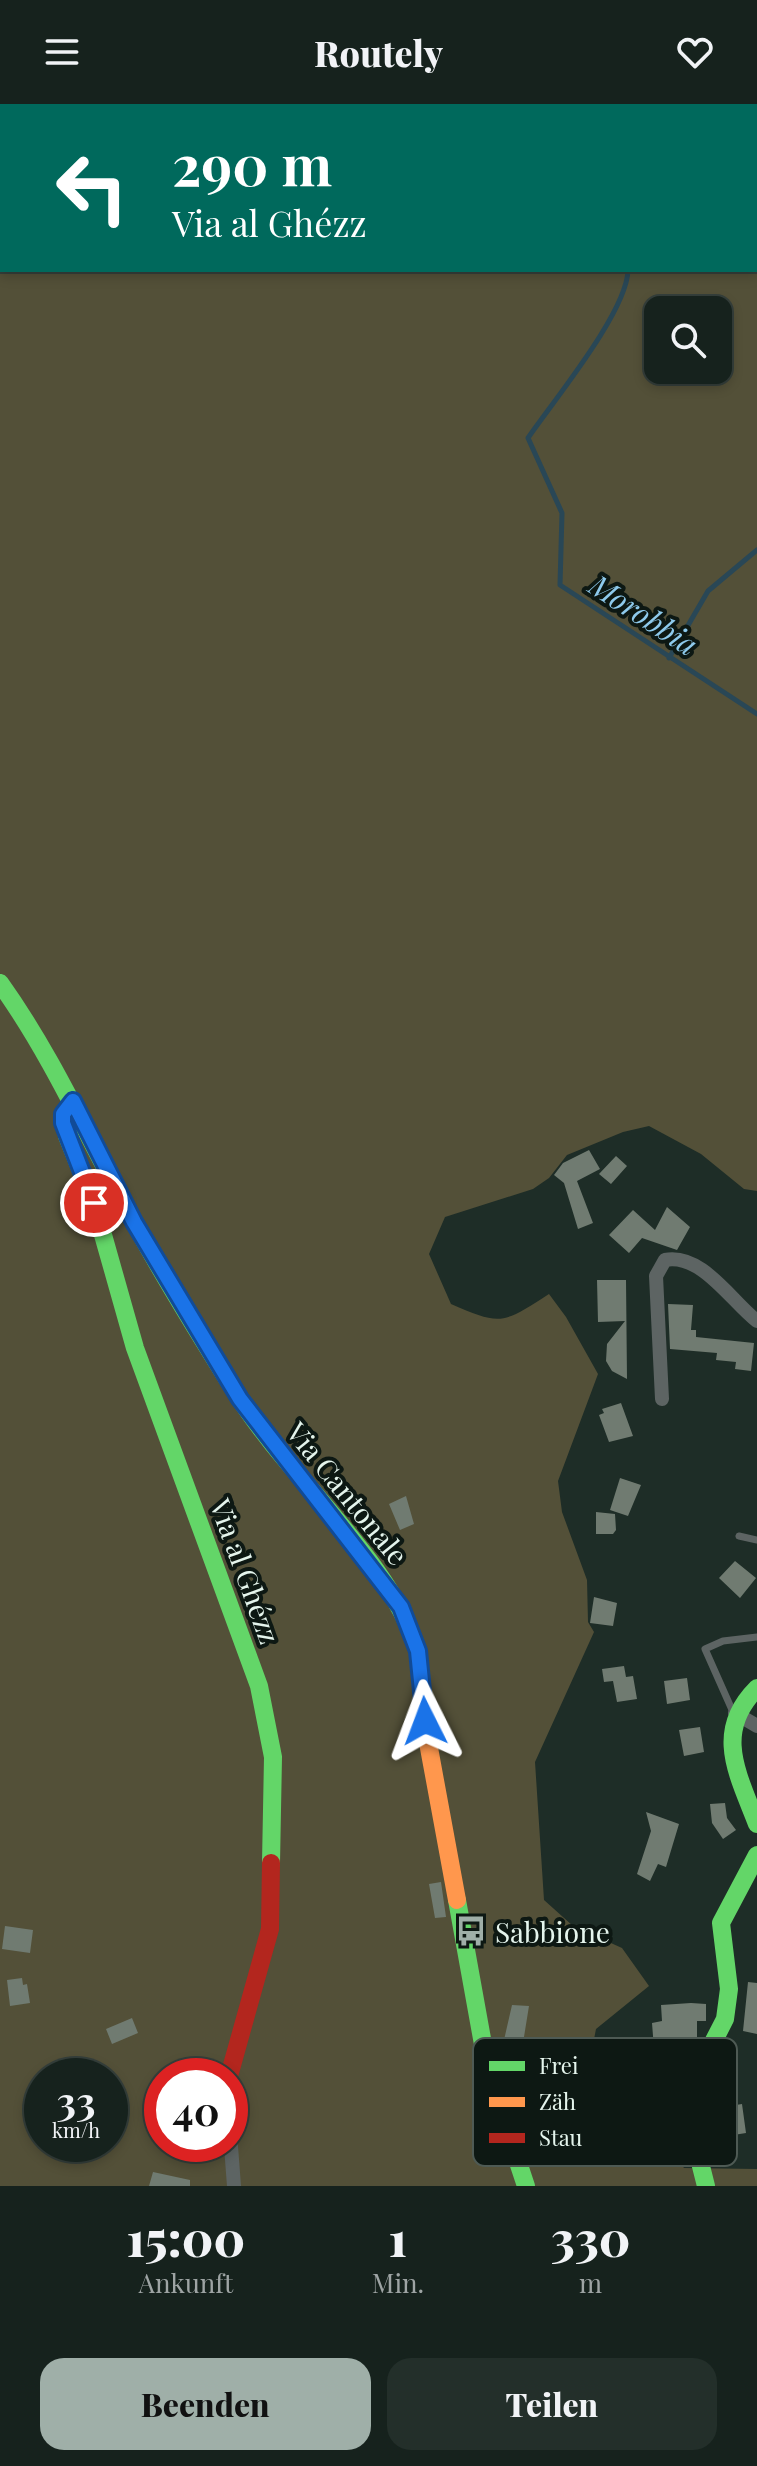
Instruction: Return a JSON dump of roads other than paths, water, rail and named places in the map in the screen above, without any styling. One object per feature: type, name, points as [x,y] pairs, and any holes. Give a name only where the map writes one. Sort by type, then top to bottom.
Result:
[{"type":"street","name":"Via Cantonale","points":[[0,983],[27,1018],[134,1222],[240,1399],[273,1446],[392,1592],[409,1622],[421,1664],[427,1737],[480,2038]]},
{"type":"street","name":"Via al Ghézz","points":[[73,1101],[63,1114],[67,1136],[94,1203],[135,1348],[259,1686],[273,1757],[270,1929],[234,2058]]},
{"type":"street","points":[[662,1399],[656,1276],[665,1260],[678,1259],[699,1269],[757,1321]]},
{"type":"street","points":[[757,1688],[740,1703],[735,1713],[731,1752],[757,1824]]},
{"type":"street","points":[[735,1713],[757,1726]]},
{"type":"street","points":[[715,2038],[725,2019],[729,1989],[721,1923],[757,1855]]},
{"type":"street","points":[[232,2162],[234,2186]]},
{"type":"street","name":"Via Cantonale","points":[[519,2166],[526,2186]]},
{"type":"street","points":[[701,2166],[706,2186]]},
{"type":"lane","points":[[739,1536],[757,1540]]},
{"type":"lane","points":[[735,1713],[705,1649],[723,1641],[757,1637]]},
{"type":"waterway","name":"Morobbia","points":[[628,272],[616,309],[603,332],[528,438],[562,513],[560,585],[757,714]]},
{"type":"waterway","points":[[669,658],[708,591],[757,550]]},
{"type":"place","name":"Sabbione","points":[[471,1931]]}]
